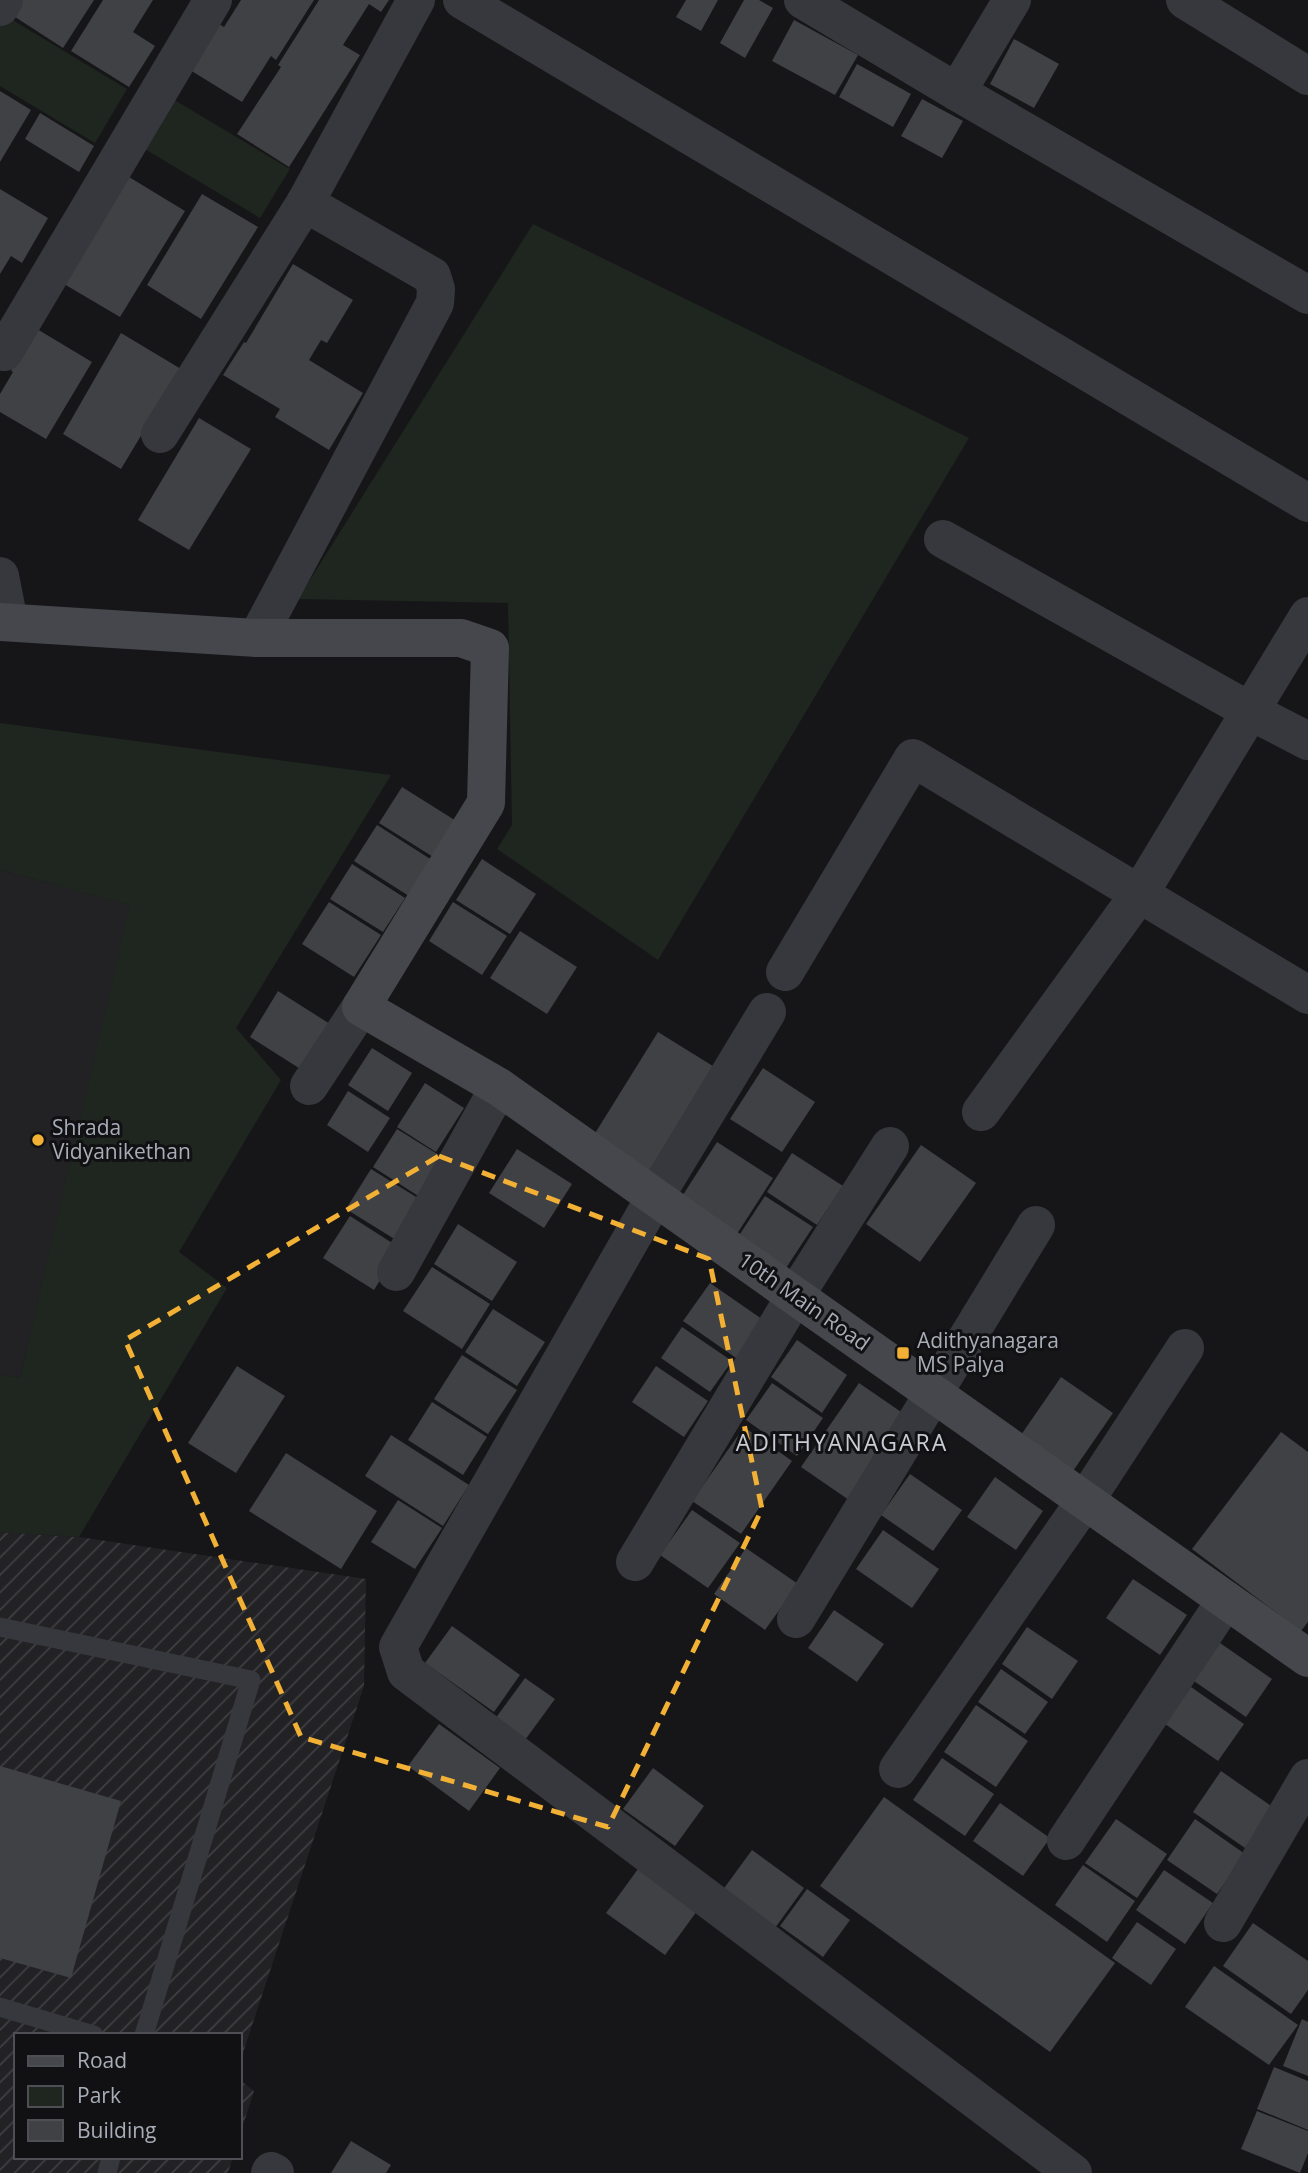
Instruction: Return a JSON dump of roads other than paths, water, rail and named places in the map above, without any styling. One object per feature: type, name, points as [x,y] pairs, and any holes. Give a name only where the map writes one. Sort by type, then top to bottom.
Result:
[{"type":"street","points":[[0,7],[4,0]]},
{"type":"street","points":[[4,352],[213,0]]},
{"type":"street","points":[[160,434],[305,203],[416,0]]},
{"type":"street","points":[[463,0],[1308,503]]},
{"type":"street","points":[[803,0],[1308,295]]},
{"type":"street","points":[[957,92],[1012,0]]},
{"type":"street","points":[[1185,0],[1308,76]]},
{"type":"street","points":[[257,638],[435,303],[436,289],[432,276],[305,203]]},
{"type":"street","points":[[943,539],[1308,741]]},
{"type":"street","points":[[0,576],[4,622],[257,638],[461,638],[490,648],[486,803],[361,1007],[309,1086]]},
{"type":"street","points":[[981,1112],[1140,893],[1308,615]]},
{"type":"street","points":[[785,972],[912,758],[1308,995]]},
{"type":"street","name":"10th Main Road","points":[[361,1007],[499,1087],[1308,1658]]},
{"type":"street","points":[[767,1012],[655,1197],[398,1647],[406,1672],[1073,2173]]},
{"type":"street","points":[[396,1272],[499,1087]]},
{"type":"street","points":[[635,1562],[795,1296],[890,1146]]},
{"type":"street","points":[[796,1619],[1035,1225]]},
{"type":"street","points":[[898,1769],[1085,1501],[1185,1348]]},
{"type":"street","points":[[1066,1841],[1226,1600]]},
{"type":"street","points":[[1223,1923],[1308,1778]]},
{"type":"lane","points":[[0,1627],[251,1680],[146,2033]]},
{"type":"lane","points":[[0,2007],[87,2033]]},
{"type":"place","name":"Shrada Vidyanikethan","points":[[38,1140]]},
{"type":"place","name":"Adithyanagara MS Palya","points":[[903,1353]]},
{"type":"district","name":"ADITHYANAGARA","points":[[842,1443]]}]
